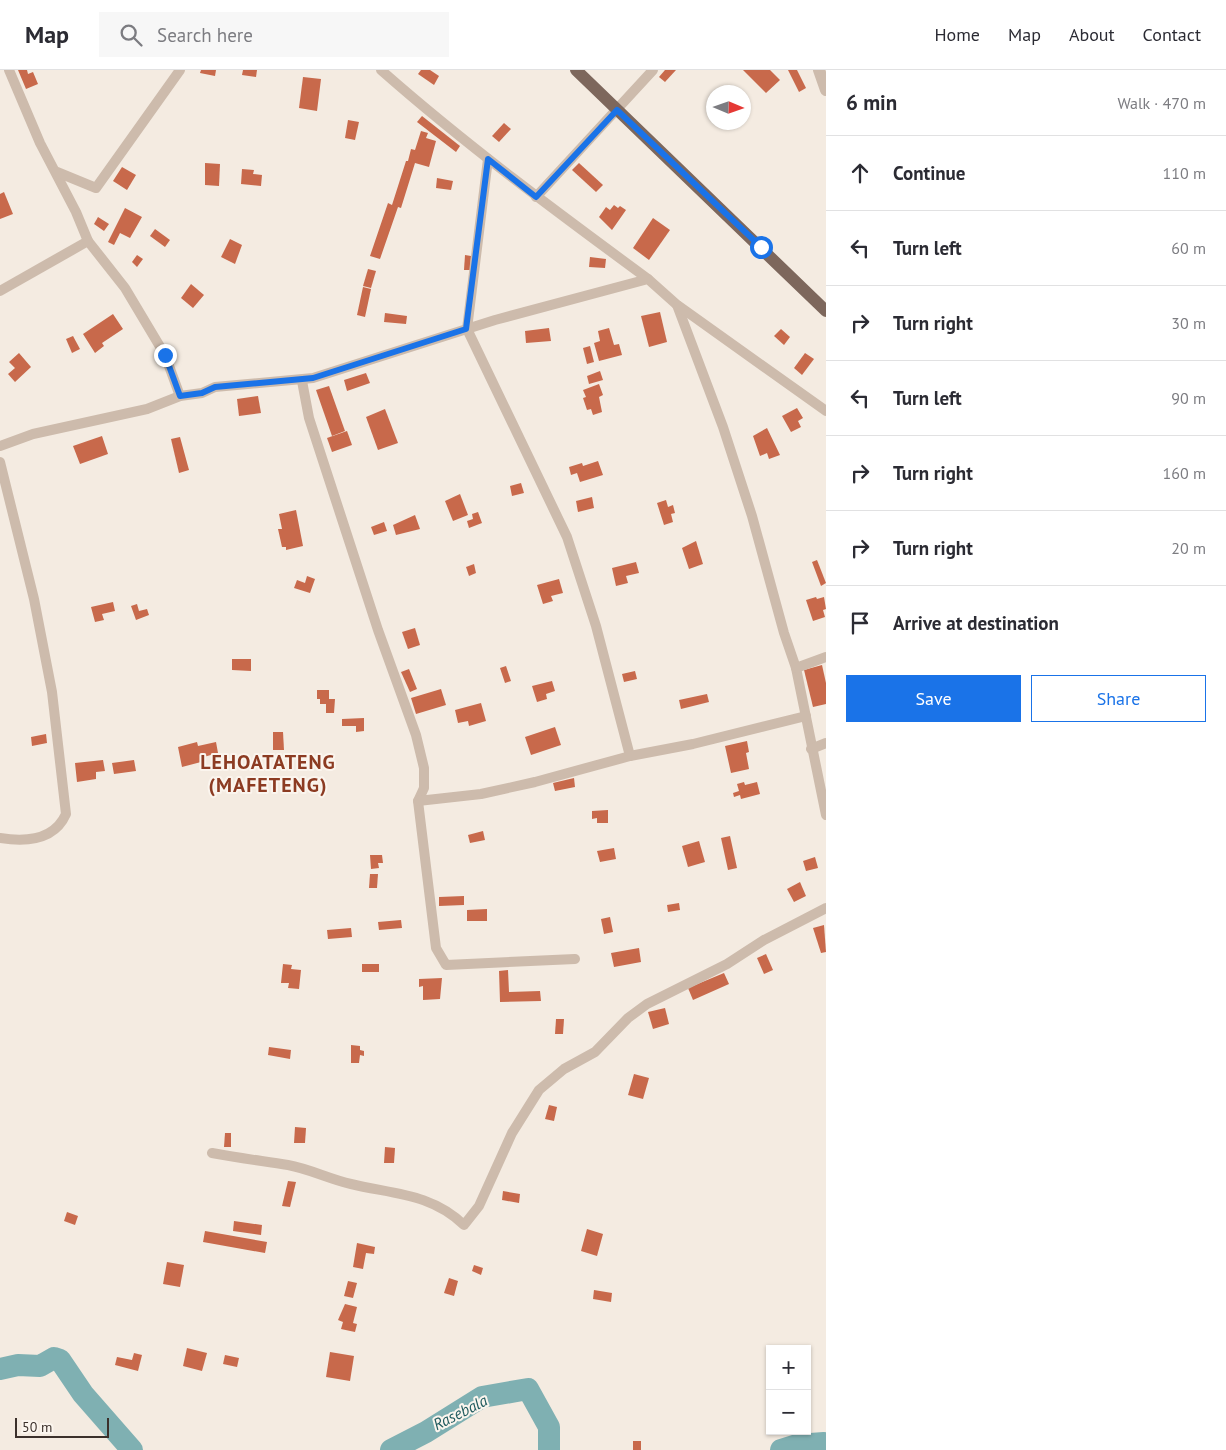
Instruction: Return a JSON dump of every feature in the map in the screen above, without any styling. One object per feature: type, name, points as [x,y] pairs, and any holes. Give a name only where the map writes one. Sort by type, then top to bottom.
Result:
[{"type":"main road","points":[[576,70],[826,311]]},
{"type":"street","points":[[9,70],[40,143],[56,172],[88,241],[126,288],[165,355],[180,396]]},
{"type":"street","points":[[56,172],[96,188],[101,184],[180,70]]},
{"type":"street","points":[[381,70],[435,118],[536,197],[648,279],[676,304],[826,411]]},
{"type":"street","points":[[536,197],[653,70]]},
{"type":"street","points":[[819,70],[826,90]]},
{"type":"street","points":[[488,159],[466,329],[567,537],[596,626],[630,756]]},
{"type":"street","points":[[0,291],[88,241]]},
{"type":"street","points":[[0,446],[33,434],[147,408],[180,396],[202,393],[215,387],[302,381],[466,329],[648,279]]},
{"type":"street","points":[[676,304],[723,427],[752,516],[784,633],[796,668],[826,815]]},
{"type":"street","points":[[302,381],[309,418],[378,630],[416,735],[424,768],[424,788],[418,801],[436,948],[446,965],[575,959]]},
{"type":"street","points":[[0,462],[34,599],[52,692],[66,814],[61,824],[44,835],[18,842],[0,838]]},
{"type":"street","points":[[796,668],[826,657]]},
{"type":"street","points":[[418,801],[481,794],[535,782],[630,756],[694,744],[806,716]]},
{"type":"street","points":[[812,749],[826,743]]},
{"type":"street","points":[[212,1153],[259,1163],[288,1165],[341,1182],[371,1189],[387,1190],[422,1199],[443,1208],[464,1225],[480,1206],[512,1132],[539,1090],[564,1068],[594,1052],[628,1018],[647,1004],[728,964],[764,940],[826,908]]},
{"type":"building","points":[[18,70],[27,70],[28,74],[33,72],[38,84],[26,89]]},
{"type":"building","points":[[201,70],[216,70],[215,76],[200,73]]},
{"type":"building","points":[[243,70],[257,70],[256,77],[242,75]]},
{"type":"building","points":[[421,70],[430,70],[439,76],[434,85],[418,74]]},
{"type":"building","points":[[665,70],[676,70],[665,82],[659,77]]},
{"type":"building","points":[[743,70],[770,70],[780,80],[766,93]]},
{"type":"building","points":[[788,70],[797,70],[806,88],[799,92]]},
{"type":"building","points":[[303,77],[321,79],[317,111],[299,108]]},
{"type":"building","points":[[422,116],[460,146],[456,152],[417,122]]},
{"type":"building","points":[[348,120],[359,122],[355,140],[345,138]]},
{"type":"building","points":[[504,123],[511,129],[499,142],[492,136]]},
{"type":"building","points":[[421,131],[428,133],[426,138],[436,141],[429,167],[415,163],[401,208],[398,207],[380,259],[370,256],[388,203],[392,205],[406,161],[408,161],[411,149],[415,150]]},
{"type":"building","points":[[205,163],[220,164],[219,186],[205,185]]},
{"type":"building","points":[[579,163],[603,185],[596,192],[572,170]]},
{"type":"building","points":[[122,167],[136,175],[127,190],[113,181]]},
{"type":"building","points":[[242,169],[254,170],[253,174],[262,175],[261,186],[241,184]]},
{"type":"building","points":[[437,178],[453,181],[451,190],[436,188]]},
{"type":"building","points":[[4,192],[13,214],[0,219],[0,194]]},
{"type":"building","points":[[614,205],[626,210],[612,230],[599,217],[606,207],[610,210]]},
{"type":"building","points":[[125,208],[142,217],[130,238],[120,233],[114,245],[108,242]]},
{"type":"building","points":[[98,217],[109,224],[104,231],[94,224]]},
{"type":"building","points":[[653,218],[670,230],[649,260],[633,248]]},
{"type":"building","points":[[155,229],[170,240],[165,247],[150,236]]},
{"type":"building","points":[[230,239],[242,245],[235,264],[221,257]]},
{"type":"building","points":[[137,255],[143,259],[137,267],[132,262]]},
{"type":"building","points":[[465,255],[471,256],[470,270],[464,270]]},
{"type":"building","points":[[590,257],[606,259],[605,268],[589,267]]},
{"type":"building","points":[[368,269],[376,271],[371,288],[363,286]]},
{"type":"building","points":[[191,284],[204,295],[193,308],[181,298]]},
{"type":"building","points":[[363,287],[371,289],[365,317],[357,315]]},
{"type":"building","points":[[660,312],[667,342],[649,347],[641,316]]},
{"type":"building","points":[[385,313],[407,316],[406,324],[384,322]]},
{"type":"building","points":[[113,314],[123,329],[102,343],[104,346],[95,353],[83,334]]},
{"type":"building","points":[[549,328],[551,341],[526,343],[525,331]]},
{"type":"building","points":[[609,328],[614,345],[619,344],[622,355],[599,361],[594,343],[600,341],[598,331]]},
{"type":"building","points":[[781,329],[790,337],[784,345],[774,336]]},
{"type":"building","points":[[73,336],[80,349],[72,353],[66,339]]},
{"type":"building","points":[[590,346],[594,362],[587,364],[583,348]]},
{"type":"building","points":[[19,353],[31,367],[15,382],[8,374],[15,368],[9,362]]},
{"type":"building","points":[[805,353],[814,359],[802,375],[794,368]]},
{"type":"building","points":[[600,371],[603,380],[589,384],[587,376]]},
{"type":"building","points":[[366,373],[370,383],[347,391],[344,380]]},
{"type":"building","points":[[599,384],[603,395],[599,397],[602,412],[593,415],[591,409],[587,410],[583,398],[586,397],[583,390]]},
{"type":"building","points":[[329,386],[345,431],[332,436],[316,390]]},
{"type":"building","points":[[258,396],[261,413],[239,416],[237,399]]},
{"type":"building","points":[[797,408],[803,418],[798,421],[801,427],[791,432],[782,416]]},
{"type":"building","points":[[385,409],[398,443],[378,450],[366,417]]},
{"type":"building","points":[[767,428],[780,455],[769,459],[767,453],[760,456],[753,436]]},
{"type":"building","points":[[347,431],[352,445],[332,452],[327,438]]},
{"type":"building","points":[[102,436],[108,454],[80,464],[73,446]]},
{"type":"building","points":[[180,437],[189,470],[179,473],[171,439]]},
{"type":"building","points":[[598,461],[603,475],[580,482],[577,473],[571,475],[569,467],[582,463],[583,466]]},
{"type":"building","points":[[521,483],[524,493],[512,496],[510,486]]},
{"type":"building","points":[[460,494],[468,515],[453,521],[445,501]]},
{"type":"building","points":[[592,497],[594,508],[578,512],[576,501]]},
{"type":"building","points":[[666,500],[668,507],[673,505],[675,513],[671,514],[673,522],[664,525],[657,503]]},
{"type":"building","points":[[296,510],[303,546],[286,550],[286,547],[282,547],[278,529],[282,529],[279,514]]},
{"type":"building","points":[[478,512],[482,523],[469,528],[467,521],[473,519],[472,514]]},
{"type":"building","points":[[415,515],[420,529],[396,535],[393,525]]},
{"type":"building","points":[[384,522],[387,531],[374,535],[371,527]]},
{"type":"building","points":[[696,541],[703,564],[689,569],[682,548]]},
{"type":"building","points":[[817,560],[826,583],[821,586],[812,562]]},
{"type":"building","points":[[636,562],[639,573],[626,576],[628,583],[616,586],[612,568]]},
{"type":"building","points":[[474,564],[476,573],[469,576],[466,567]]},
{"type":"building","points":[[307,576],[315,579],[310,593],[294,588],[297,580],[305,583]]},
{"type":"building","points":[[559,579],[563,593],[551,596],[553,601],[543,604],[537,585]]},
{"type":"building","points":[[816,597],[817,599],[824,597],[826,609],[823,610],[825,617],[813,621],[806,600]]},
{"type":"building","points":[[113,602],[115,611],[102,614],[104,620],[95,622],[91,607]]},
{"type":"building","points":[[137,604],[139,611],[147,609],[149,615],[136,620],[131,606]]},
{"type":"building","points":[[415,628],[420,645],[408,649],[402,632]]},
{"type":"building","points":[[232,659],[251,659],[251,671],[232,670]]},
{"type":"building","points":[[822,665],[826,683],[826,704],[813,707],[804,670]]},
{"type":"building","points":[[506,666],[511,681],[505,683],[500,668]]},
{"type":"building","points":[[409,669],[417,689],[410,692],[401,672]]},
{"type":"building","points":[[635,671],[637,679],[624,682],[622,674]]},
{"type":"building","points":[[552,681],[555,691],[546,694],[547,699],[537,702],[532,686]]},
{"type":"building","points":[[441,689],[446,705],[416,714],[411,698]]},
{"type":"building","points":[[317,690],[329,690],[329,699],[335,699],[334,713],[326,713],[326,704],[320,704],[320,699],[317,699]]},
{"type":"building","points":[[707,694],[709,702],[681,709],[679,700]]},
{"type":"building","points":[[481,703],[486,721],[469,726],[468,721],[458,723],[455,710]]},
{"type":"building","points":[[364,718],[364,731],[356,732],[356,726],[342,726],[342,719]]},
{"type":"building","points":[[555,727],[561,745],[531,755],[525,737]]},
{"type":"building","points":[[273,732],[283,732],[284,750],[273,750]]},
{"type":"building","points":[[46,734],[47,743],[32,746],[31,737]]},
{"type":"building","points":[[747,741],[749,752],[746,753],[749,769],[731,773],[725,746]]},
{"type":"building","points":[[197,742],[198,746],[216,742],[218,753],[200,758],[201,762],[182,767],[178,747]]},
{"type":"building","points":[[103,760],[105,771],[96,772],[96,779],[77,782],[75,763]]},
{"type":"building","points":[[134,760],[136,771],[114,774],[112,763]]},
{"type":"building","points":[[574,778],[575,787],[555,791],[553,783]]},
{"type":"building","points":[[744,782],[745,785],[757,782],[760,794],[741,799],[740,795],[734,797],[733,793],[739,791],[737,784]]},
{"type":"building","points":[[608,810],[608,823],[597,823],[597,818],[592,819],[592,811]]},
{"type":"building","points":[[483,831],[485,840],[470,843],[468,835]]},
{"type":"building","points":[[730,836],[737,868],[728,870],[721,838]]},
{"type":"building","points":[[699,841],[705,862],[688,867],[682,846]]},
{"type":"building","points":[[614,848],[616,859],[600,862],[597,851]]},
{"type":"building","points":[[370,855],[382,855],[383,863],[378,863],[379,868],[371,869]]},
{"type":"building","points":[[815,857],[818,868],[806,871],[803,861]]},
{"type":"building","points":[[370,874],[378,874],[377,888],[369,888]]},
{"type":"building","points":[[800,882],[806,896],[794,902],[787,889]]},
{"type":"building","points":[[464,896],[464,905],[439,906],[439,897]]},
{"type":"building","points":[[679,903],[680,910],[668,912],[667,905]]},
{"type":"building","points":[[487,909],[487,921],[467,921],[467,910]]},
{"type":"building","points":[[610,917],[613,932],[604,934],[601,919]]},
{"type":"building","points":[[401,920],[402,928],[379,930],[378,922]]},
{"type":"building","points":[[824,925],[826,952],[821,953],[813,928]]},
{"type":"building","points":[[351,928],[352,937],[328,939],[327,930]]},
{"type":"building","points":[[639,948],[641,962],[614,967],[611,953]]},
{"type":"building","points":[[766,954],[773,970],[764,974],[757,958]]},
{"type":"building","points":[[283,964],[292,965],[291,969],[301,970],[299,989],[288,988],[289,983],[281,983]]},
{"type":"building","points":[[362,964],[379,964],[379,972],[362,972]]},
{"type":"building","points":[[508,970],[509,992],[540,991],[541,1001],[500,1002],[499,971]]},
{"type":"building","points":[[724,973],[729,984],[693,1000],[688,988]]},
{"type":"building","points":[[442,978],[440,999],[423,1000],[423,986],[419,987],[419,979]]},
{"type":"building","points":[[665,1008],[669,1024],[653,1029],[648,1012]]},
{"type":"building","points":[[556,1019],[564,1019],[563,1034],[555,1034]]},
{"type":"building","points":[[351,1045],[360,1046],[360,1050],[364,1051],[364,1056],[360,1055],[359,1063],[351,1063]]},
{"type":"building","points":[[269,1047],[291,1050],[290,1059],[268,1055]]},
{"type":"building","points":[[634,1074],[649,1078],[643,1099],[628,1095]]},
{"type":"building","points":[[549,1105],[557,1107],[554,1121],[545,1119]]},
{"type":"building","points":[[295,1127],[306,1128],[305,1143],[294,1143]]},
{"type":"building","points":[[225,1133],[231,1133],[231,1147],[224,1147]]},
{"type":"building","points":[[385,1147],[395,1148],[394,1163],[384,1163]]},
{"type":"building","points":[[288,1181],[296,1182],[290,1207],[282,1206]]},
{"type":"building","points":[[503,1191],[520,1194],[519,1203],[502,1200]]},
{"type":"building","points":[[67,1212],[78,1216],[75,1225],[64,1221]]},
{"type":"building","points":[[234,1221],[262,1225],[261,1235],[233,1231]]},
{"type":"building","points":[[587,1229],[603,1234],[597,1256],[581,1251]]},
{"type":"building","points":[[205,1231],[267,1242],[265,1253],[203,1242]]},
{"type":"building","points":[[357,1243],[375,1247],[374,1254],[366,1253],[363,1269],[353,1267]]},
{"type":"building","points":[[167,1262],[184,1265],[180,1287],[163,1284]]},
{"type":"building","points":[[474,1265],[483,1268],[481,1275],[472,1271]]},
{"type":"building","points":[[449,1278],[458,1281],[454,1296],[444,1293]]},
{"type":"building","points":[[348,1281],[357,1283],[353,1298],[344,1296]]},
{"type":"building","points":[[594,1290],[612,1293],[611,1302],[593,1299]]},
{"type":"building","points":[[345,1304],[357,1307],[353,1323],[357,1324],[355,1332],[341,1329],[343,1322],[338,1320]]},
{"type":"building","points":[[187,1348],[207,1353],[202,1371],[183,1366]]},
{"type":"building","points":[[330,1352],[354,1356],[350,1381],[326,1377]]},
{"type":"building","points":[[134,1353],[142,1355],[138,1371],[115,1365],[117,1357],[132,1360]]},
{"type":"building","points":[[225,1355],[239,1358],[237,1367],[223,1364]]},
{"type":"building","points":[[633,1441],[641,1441],[641,1450],[633,1450]]},
{"type":"waterway","name":"Rasebala","points":[[0,1369],[18,1365],[40,1366],[54,1358],[60,1360],[83,1394],[132,1450]]},
{"type":"waterway","name":"Rasebala","points":[[391,1450],[426,1432],[482,1397],[528,1389],[549,1427],[549,1450]]},
{"type":"waterway","name":"Rasebala","points":[[781,1450],[797,1445],[824,1443],[826,1445]]},
{"type":"district","name":"LEHOATATENG (MAFETENG)","points":[[268,774]]},
{"type":"route","points":[[165,355],[180,396],[202,393],[215,387],[302,381],[466,329],[488,159],[536,197],[617,110],[761,247]]}]
